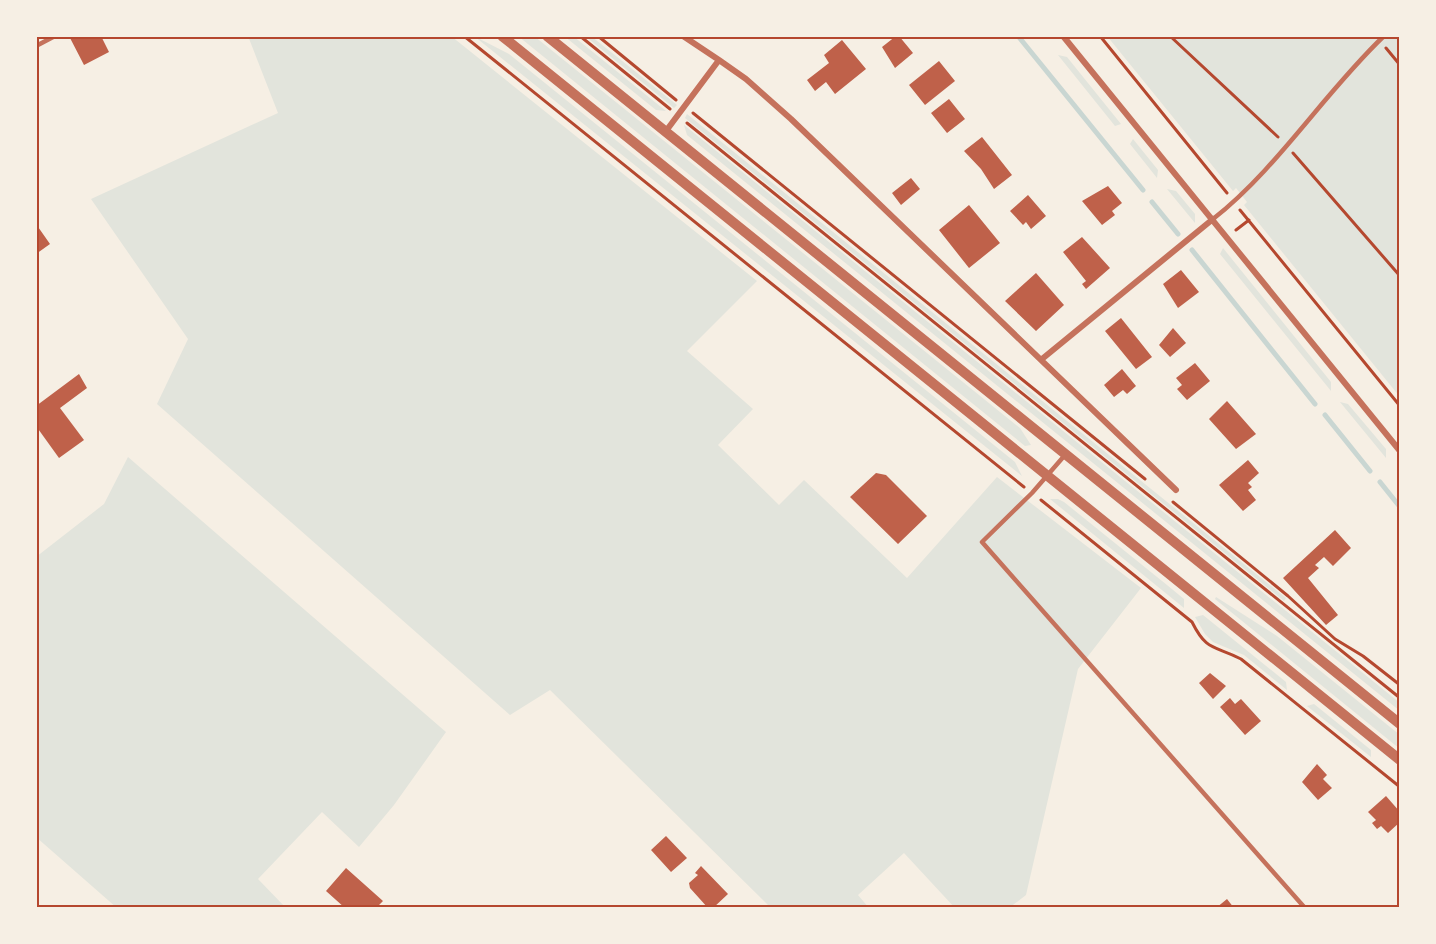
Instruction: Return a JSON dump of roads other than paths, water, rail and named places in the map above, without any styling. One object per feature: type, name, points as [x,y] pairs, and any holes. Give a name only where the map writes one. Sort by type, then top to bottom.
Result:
[{"type":"street","points":[[502,36],[1400,760]]},
{"type":"street","points":[[547,36],[1400,724]]},
{"type":"street","points":[[683,36],[746,79],[791,119],[1176,490]]},
{"type":"street","points":[[1063,36],[1400,452]]},
{"type":"street","points":[[666,131],[719,60]]},
{"type":"street","points":[[1042,359],[1213,219]]},
{"type":"lane","points":[[36,46],[55,36]]},
{"type":"lane","points":[[1213,219],[1240,197],[1384,36]]},
{"type":"lane","points":[[1065,454],[1032,494],[982,542],[1305,908]]},
{"type":"waterway","points":[[1018,36],[1143,190]]},
{"type":"waterway","points":[[1152,202],[1178,234]]},
{"type":"waterway","points":[[1192,250],[1315,404]]},
{"type":"waterway","points":[[1325,415],[1370,471]]},
{"type":"waterway","points":[[1380,482],[1400,507]]}]
